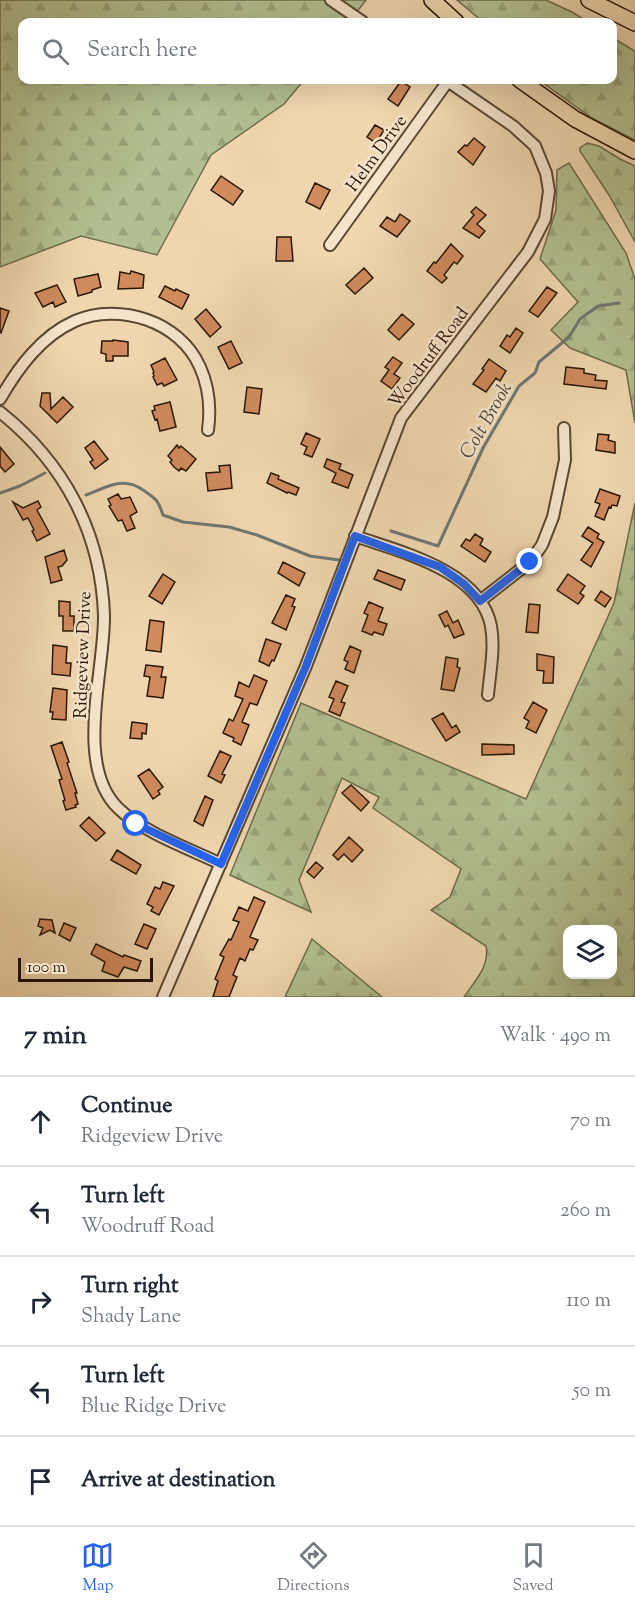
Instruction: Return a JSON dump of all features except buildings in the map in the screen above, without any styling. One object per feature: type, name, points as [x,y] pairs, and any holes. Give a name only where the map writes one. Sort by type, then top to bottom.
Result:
[{"type":"highway","points":[[432,0],[452,18]]},
{"type":"highway","points":[[589,0],[635,22]]},
{"type":"highway","points":[[526,84],[575,119],[635,151]]},
{"type":"street","points":[[331,0],[357,18]]},
{"type":"street","name":"Helm Drive","points":[[330,244],[444,84]]},
{"type":"street","name":"Woodruff Road","points":[[163,997],[306,666],[401,418],[528,252],[545,219],[549,191],[546,173],[535,146],[513,126],[453,84]]},
{"type":"street","points":[[0,399],[26,359],[49,338],[75,321],[102,314],[123,313],[146,319],[168,331],[186,346],[200,366],[208,393],[210,410],[208,429]]},
{"type":"street","name":"Ridgeview Drive","points":[[0,412],[18,426],[45,455],[68,488],[85,524],[99,564],[104,618],[94,743],[96,765],[104,787],[116,807],[136,824],[221,864]]},
{"type":"street","points":[[480,601],[530,562],[542,545],[553,517],[565,460],[564,428]]},
{"type":"street","points":[[355,536],[440,567],[464,584],[480,601],[490,624],[492,654],[488,695]]},
{"type":"green space","points":[[0,0],[366,0],[352,18],[18,18],[18,84],[301,84],[284,104],[211,155],[157,255],[81,236],[0,267]]},
{"type":"green space","points":[[457,0],[546,0],[582,18],[478,18]]},
{"type":"green space","points":[[617,40],[635,51],[635,140],[592,118],[545,84],[617,84]]},
{"type":"green space","points":[[587,143],[599,146],[635,166],[635,242],[609,195],[580,151],[580,148]]},
{"type":"green space","points":[[569,163],[626,253],[635,279],[635,423],[626,370],[570,348],[551,330],[578,302],[540,259],[556,210],[557,170]]},
{"type":"green space","points":[[635,503],[635,997],[464,997],[484,967],[486,946],[431,910],[450,897],[461,869],[373,808],[379,797],[342,778],[299,880],[311,912],[230,875],[301,703],[526,799],[614,603]]},
{"type":"green space","points":[[312,939],[382,997],[285,997]]},
{"type":"waterway","name":"Colt Brook","points":[[391,531],[438,546],[483,448],[519,386],[535,373],[539,362],[569,337],[580,319],[598,306],[619,303]]},
{"type":"waterway","name":"Colt Brook","points":[[0,493],[45,473]]},
{"type":"waterway","name":"Colt Brook","points":[[86,495],[115,484],[129,484],[154,498],[163,515],[183,522],[229,527],[257,535],[310,556],[339,560]]},
{"type":"route","points":[[136,824],[221,864],[306,666],[355,536],[440,567],[464,584],[480,601],[530,562]]}]
